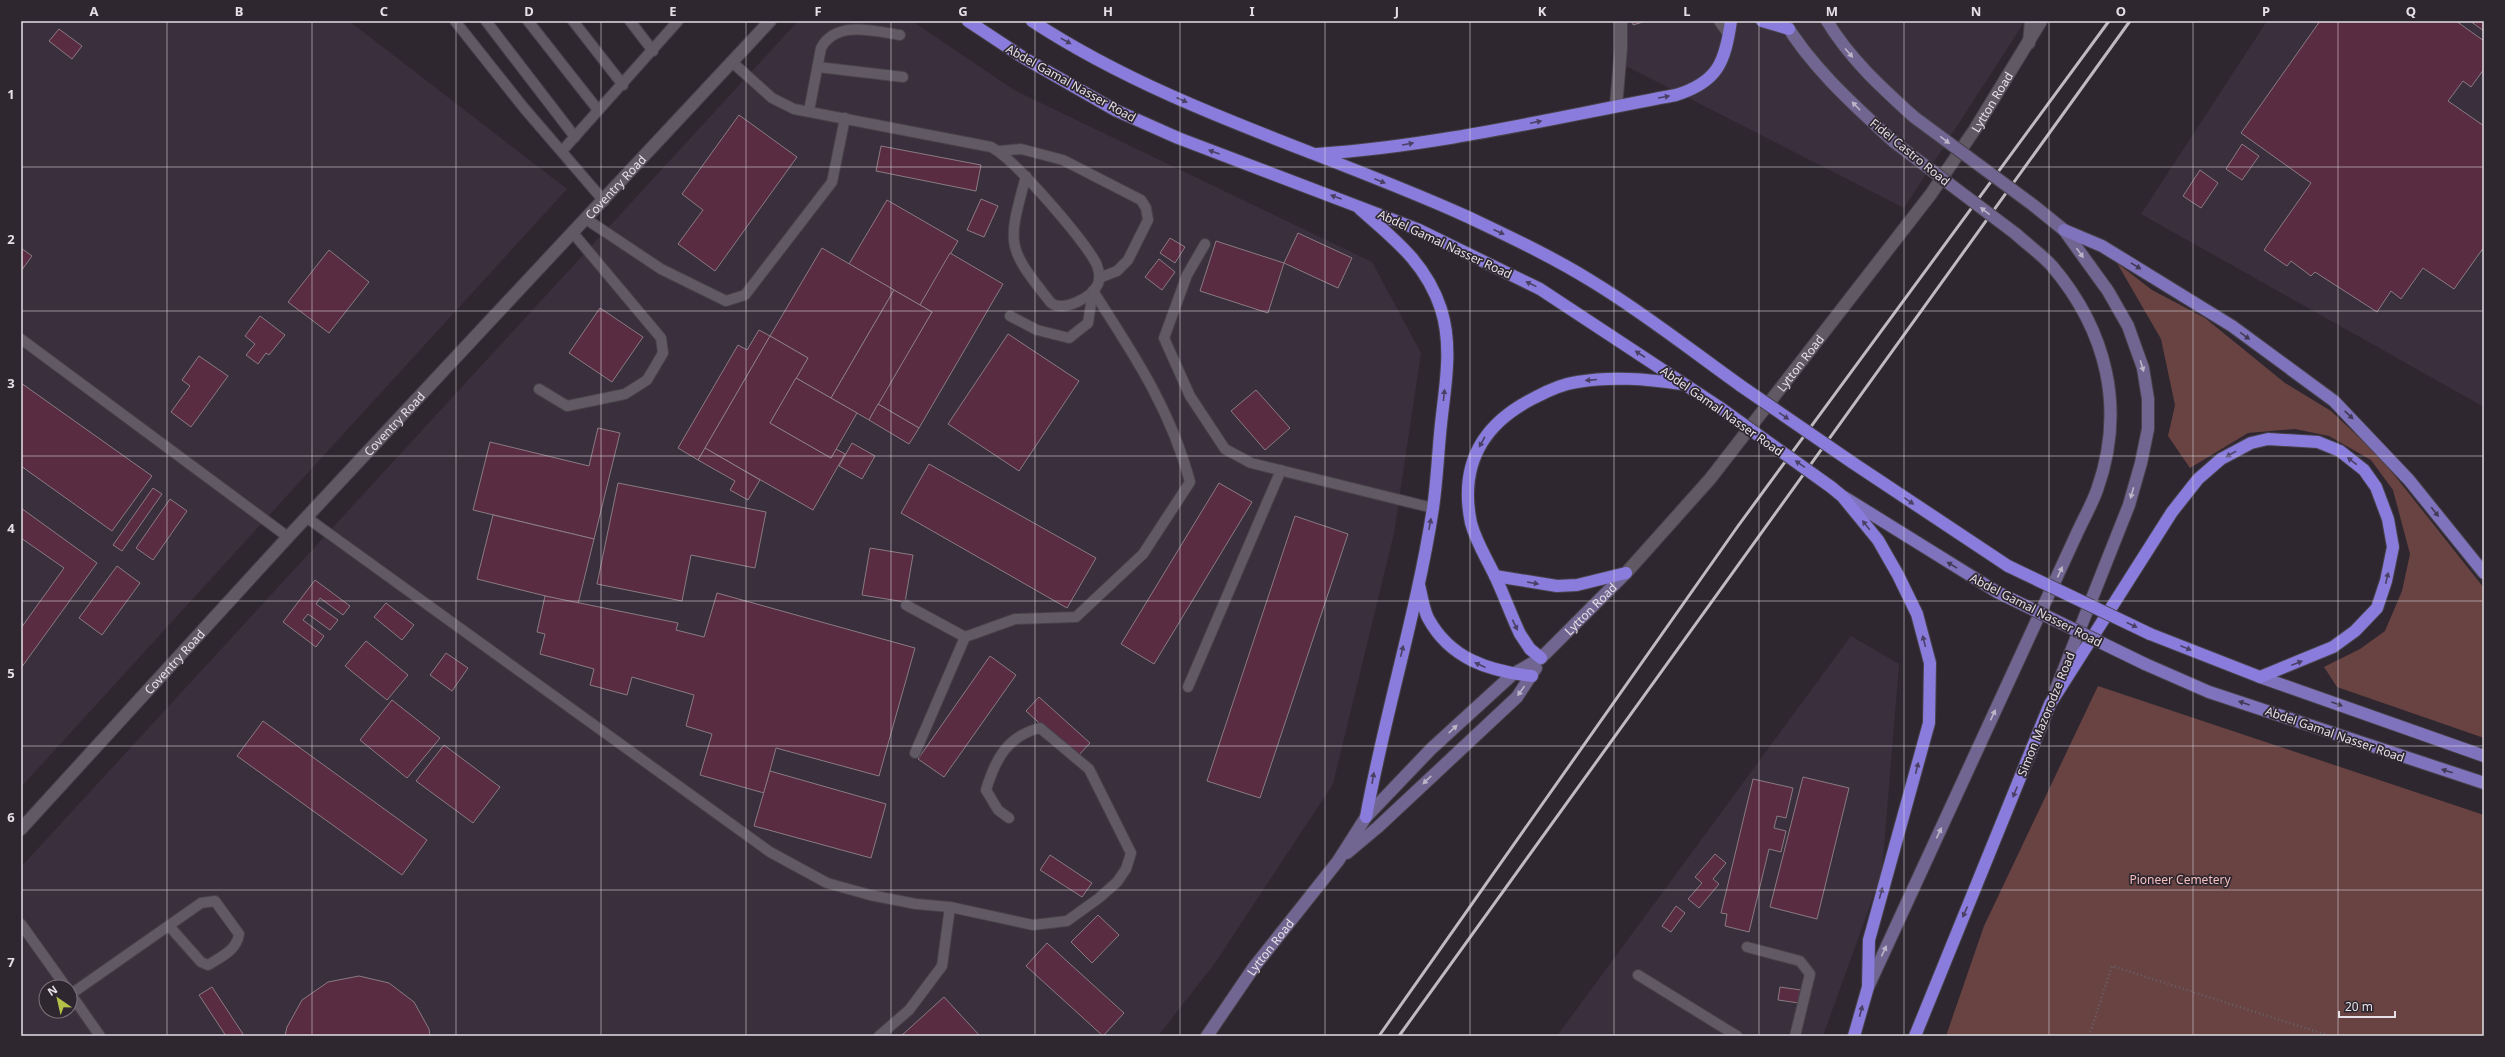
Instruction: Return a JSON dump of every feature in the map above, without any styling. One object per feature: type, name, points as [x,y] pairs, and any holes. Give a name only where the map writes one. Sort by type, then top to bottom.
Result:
[{"type":"highway","name":"Abdel Gamal Nasser Road","points":[[968,21],[1024,58],[1115,110],[1178,138],[1354,203],[1416,229],[1540,289],[1719,407],[1832,487],[1842,496]]},
{"type":"highway","points":[[1032,21],[1127,74],[1187,102],[1466,216],[1526,245],[1593,282],[1853,464],[2008,566],[2150,634],[2260,677],[2327,650],[2344,639],[2377,608],[2386,581],[2393,547],[2388,519],[2376,487],[2364,470],[2346,456],[2318,442],[2268,439],[2251,443],[2221,459],[2198,479],[2172,512],[2050,704]]},
{"type":"highway","points":[[1314,154],[1367,151],[1522,126],[1676,95],[1695,89],[1713,76],[1723,61],[1732,21]]},
{"type":"highway","points":[[1762,21],[1787,25]]},
{"type":"highway","points":[[1354,203],[1412,255],[1430,284],[1440,308],[1448,338],[1447,365],[1433,508],[1418,584],[1379,747],[1366,817]]},
{"type":"highway","points":[[1541,658],[1530,649],[1520,634],[1472,524],[1468,497],[1468,479],[1474,456],[1488,431],[1498,421],[1524,403],[1548,391],[1575,382],[1634,377],[1685,384]]},
{"type":"highway","points":[[1842,496],[1878,540],[1898,575],[1917,614],[1930,663],[1929,723],[1869,940],[1868,987],[1854,1036]]},
{"type":"highway","points":[[1495,576],[1557,586],[1577,585],[1626,573]]},
{"type":"highway","points":[[1418,584],[1428,617],[1440,636],[1450,646],[1479,665],[1513,674],[1532,676]]},
{"type":"highway","name":"Simon Mazorodze Road","points":[[1915,1036],[2050,704]]},
{"type":"main road","name":"Simon Mazorodze Road","points":[[1827,21],[1840,42],[1871,77],[1914,117],[2033,205],[2064,230],[2108,291],[2128,326],[2143,368],[2148,399],[2148,429],[2141,463],[2115,544],[2050,704]]},
{"type":"main road","name":"Fidel Castro Road","points":[[1787,25],[1857,108],[1894,142],[2016,234],[2051,266],[2078,302],[2097,338],[2107,373],[2112,406],[2104,462],[2097,489],[1868,987]]},
{"type":"main road","points":[[2064,230],[2102,246],[2232,326],[2334,401],[2409,480],[2484,573]]},
{"type":"main road","name":"Abdel Gamal Nasser Road","points":[[1842,496],[1997,592],[2145,664],[2209,692],[2484,783]]},
{"type":"main road","name":"Lytton Road","points":[[1207,1036],[1254,967],[1338,861],[1366,817],[1431,749],[1513,674],[1541,658],[1626,573]]},
{"type":"main road","name":"Lytton Road","points":[[1338,861],[1378,827],[1517,697],[1532,676],[1541,658]]},
{"type":"main road","points":[[2260,677],[2484,756]]},
{"type":"street","name":"Coventry Road","points":[[21,829],[306,517],[604,201],[770,21]]},
{"type":"street","points":[[1616,106],[1621,48],[1621,21]]},
{"type":"street","points":[[2029,42],[2031,21]]},
{"type":"street","name":"Lytton Road","points":[[1626,573],[1710,479],[1926,200],[1975,129],[2041,21]]},
{"type":"lane","points":[[455,21],[524,108],[604,201]]},
{"type":"lane","points":[[486,21],[575,137]]},
{"type":"lane","points":[[528,21],[598,110]]},
{"type":"lane","points":[[573,21],[623,85]]},
{"type":"lane","points":[[630,21],[653,51]]},
{"type":"lane","points":[[1719,21],[1729,35]]},
{"type":"lane","points":[[562,151],[653,51],[674,23]]},
{"type":"lane","points":[[809,111],[821,48],[826,40],[836,33],[860,29],[900,34]]},
{"type":"lane","points":[[732,62],[772,98],[794,109],[992,147],[999,151],[1026,176],[1092,255],[1100,278]]},
{"type":"lane","points":[[818,67],[903,77]]},
{"type":"lane","points":[[586,219],[661,269],[726,301],[745,295],[832,182],[845,118]]},
{"type":"lane","points":[[999,151],[1021,149],[1063,160],[1141,200],[1146,208],[1148,220],[1128,260],[1117,270],[1100,278],[1093,291],[1088,323],[1069,338],[1037,330],[1010,316]]},
{"type":"lane","points":[[1026,176],[1012,227],[1016,255],[1023,267],[1056,307],[1068,307],[1093,291]]},
{"type":"lane","points":[[539,389],[567,406],[625,394],[647,380],[664,353],[661,338],[573,233]]},
{"type":"lane","points":[[1205,244],[1186,275],[1164,338],[1190,396],[1225,449],[1251,462],[1433,508]]},
{"type":"lane","points":[[906,606],[964,637],[1015,619],[1076,617],[1143,554],[1190,482],[1181,448],[1162,404],[1093,291]]},
{"type":"lane","points":[[21,339],[288,537]]},
{"type":"lane","points":[[1188,687],[1281,470]]},
{"type":"lane","points":[[306,517],[770,852],[826,882],[877,896],[916,904],[950,907],[1033,925],[1067,921],[1117,882],[1126,869],[1131,853],[1089,769],[1040,728],[1026,732],[1006,746],[993,767],[986,790],[998,810],[1009,818]]},
{"type":"lane","points":[[915,753],[964,637]]},
{"type":"lane","points":[[78,985],[169,926],[201,903],[215,901],[239,934],[238,943],[228,952],[208,965],[200,962],[169,926]]},
{"type":"lane","points":[[879,1036],[909,1010],[942,966],[950,907]]},
{"type":"lane","points":[[21,924],[60,979]]},
{"type":"lane","points":[[1747,947],[1800,961],[1810,974],[1795,1036]]},
{"type":"lane","points":[[1638,975],[1737,1036]]},
{"type":"lane","points":[[78,1004],[100,1036]]},
{"type":"path","points":[[2089,1036],[2112,966],[2330,1036]]},
{"type":"shaded area","points":[[21,21],[349,21],[567,189],[21,787]]},
{"type":"shaded area","points":[[798,21],[912,21],[1014,90],[1372,262],[1421,353],[1394,533],[1333,784],[1215,963],[1158,1036],[21,1036],[21,867]]},
{"type":"shaded area","points":[[1621,21],[2025,21],[1904,208],[1624,65]]},
{"type":"shaded area","points":[[2267,21],[2484,21],[2484,407],[2141,214]]},
{"type":"shaded area","points":[[1851,636],[1899,664],[1882,872],[1823,1036],[1557,1036]]},
{"type":"green space","points":[[2117,263],[2152,290],[2205,318],[2285,383],[2331,411],[2380,457],[2484,588],[2484,738],[2337,687],[2324,667],[2360,649],[2385,631],[2402,591],[2410,554],[2393,490],[2371,460],[2329,436],[2295,429],[2248,433],[2190,468],[2168,436],[2175,405],[2161,339]]},
{"type":"green space","name":"Pioneer Cemetery","points":[[2098,686],[2484,815],[2484,1036],[1946,1036],[1984,926]]},
{"type":"building","points":[[1633,21],[1646,21],[1633,25]]},
{"type":"building","points":[[2320,21],[2456,21],[2484,41],[2484,69],[2471,87],[2463,81],[2448,101],[2484,126],[2484,247],[2454,289],[2423,268],[2401,299],[2391,291],[2377,312],[2315,272],[2311,276],[2291,261],[2287,266],[2264,250],[2311,183],[2241,133]]},
{"type":"building","points":[[2470,21],[2484,21],[2484,31]]},
{"type":"building","points":[[59,29],[82,46],[72,59],[49,41]]},
{"type":"building","points":[[739,115],[797,157],[715,271],[678,244],[703,210],[682,194]]},
{"type":"building","points":[[2242,144],[2259,156],[2242,180],[2226,169]]},
{"type":"building","points":[[881,146],[981,165],[976,191],[876,171]]},
{"type":"building","points":[[2200,170],[2218,183],[2201,208],[2183,196]]},
{"type":"building","points":[[981,199],[998,206],[984,237],[967,230]]},
{"type":"building","points":[[887,200],[958,241],[920,305],[849,264]]},
{"type":"building","points":[[1298,233],[1352,258],[1338,288],[1284,263]]},
{"type":"building","points":[[1170,238],[1185,247],[1175,263],[1160,253]]},
{"type":"building","points":[[1216,241],[1284,263],[1268,313],[1200,291]]},
{"type":"building","points":[[21,248],[32,256],[21,271]]},
{"type":"building","points":[[822,248],[894,290],[831,398],[796,378],[808,358],[770,336]]},
{"type":"building","points":[[329,250],[369,282],[329,333],[288,302]]},
{"type":"building","points":[[950,253],[1003,284],[919,428],[878,404],[932,312],[920,305]]},
{"type":"building","points":[[1159,259],[1175,272],[1162,290],[1145,277]]},
{"type":"building","points":[[894,290],[932,312],[869,420],[831,398]]},
{"type":"building","points":[[600,308],[643,337],[612,382],[569,353]]},
{"type":"building","points":[[260,316],[285,335],[269,355],[266,353],[258,364],[246,355],[255,344],[245,336]]},
{"type":"building","points":[[759,330],[770,336],[698,460],[678,448],[738,345],[747,350]]},
{"type":"building","points":[[1008,334],[1079,381],[1019,471],[948,424]]},
{"type":"building","points":[[770,336],[808,358],[770,423],[831,458],[836,449],[845,454],[813,510],[705,448]]},
{"type":"building","points":[[199,356],[228,376],[191,427],[171,412],[190,386],[182,380]]},
{"type":"building","points":[[796,378],[857,413],[831,458],[770,423]]},
{"type":"building","points":[[21,383],[152,476],[112,531],[21,466]]},
{"type":"building","points":[[1256,390],[1290,428],[1265,450],[1231,411]]},
{"type":"building","points":[[878,404],[919,428],[909,444],[869,420]]},
{"type":"building","points":[[598,428],[620,433],[594,539],[473,510],[490,442],[589,466]]},
{"type":"building","points":[[852,443],[875,456],[862,479],[839,466]]},
{"type":"building","points":[[705,448],[760,480],[748,500],[730,490],[735,481],[698,460]]},
{"type":"building","points":[[929,464],[1096,558],[1067,608],[901,513]]},
{"type":"building","points":[[618,483],[766,512],[755,568],[691,555],[682,601],[597,584]]},
{"type":"building","points":[[1219,483],[1252,502],[1154,664],[1121,644]]},
{"type":"building","points":[[153,488],[162,494],[122,551],[113,545]]},
{"type":"building","points":[[170,499],[187,511],[153,560],[136,548]]},
{"type":"building","points":[[21,508],[97,563],[21,668],[21,628],[64,568],[21,538]]},
{"type":"building","points":[[493,515],[594,539],[578,604],[477,579]]},
{"type":"building","points":[[1295,516],[1348,534],[1260,798],[1207,781]]},
{"type":"building","points":[[870,548],[913,555],[905,602],[862,595]]},
{"type":"building","points":[[117,566],[140,583],[102,635],[79,618]]},
{"type":"building","points":[[315,580],[350,606],[343,615],[320,598],[316,604],[338,620],[330,630],[308,614],[303,620],[324,636],[316,647],[283,622]]},
{"type":"building","points":[[717,593],[915,648],[879,776],[776,748],[764,793],[700,775],[712,734],[686,726],[694,695],[632,677],[627,695],[590,685],[594,669],[540,654],[545,634],[537,632],[545,596],[678,623],[676,630],[704,637]]},
{"type":"building","points":[[386,603],[414,625],[402,640],[374,617]]},
{"type":"building","points":[[366,641],[408,675],[387,700],[345,666]]},
{"type":"building","points":[[446,653],[468,668],[452,691],[430,675]]},
{"type":"building","points":[[990,656],[1016,675],[944,777],[918,759]]},
{"type":"building","points":[[1039,697],[1090,743],[1077,757],[1026,711]]},
{"type":"building","points":[[392,700],[440,738],[407,778],[360,740]]},
{"type":"building","points":[[263,721],[427,840],[402,875],[237,756]]},
{"type":"building","points":[[444,745],[500,787],[473,823],[416,781]]},
{"type":"building","points":[[770,771],[886,804],[871,858],[754,826]]},
{"type":"building","points":[[1803,777],[1849,788],[1817,919],[1770,907]]},
{"type":"building","points":[[1753,779],[1793,788],[1786,818],[1777,816],[1774,828],[1786,831],[1781,852],[1769,849],[1749,932],[1725,926],[1727,914],[1721,913]]},
{"type":"building","points":[[1715,854],[1726,863],[1713,879],[1719,884],[1699,908],[1688,899],[1702,883],[1695,877]]},
{"type":"building","points":[[1050,855],[1092,883],[1082,897],[1040,870]]},
{"type":"building","points":[[1676,906],[1685,913],[1671,932],[1662,926]]},
{"type":"building","points":[[1098,915],[1119,935],[1092,963],[1071,942]]},
{"type":"building","points":[[1047,943],[1124,1013],[1103,1036],[1026,966]]},
{"type":"building","points":[[359,976],[389,983],[414,1002],[429,1029],[430,1036],[285,1036],[287,1027],[302,1000],[328,982]]},
{"type":"building","points":[[212,987],[243,1034],[240,1036],[226,1036],[199,995]]},
{"type":"building","points":[[1780,987],[1801,990],[1799,1003],[1778,1000]]},
{"type":"building","points":[[944,997],[980,1036],[901,1036]]},
{"type":"railway","points":[[1379,1036],[1738,526],[2109,21]]},
{"type":"railway","points":[[1399,1036],[2130,21]]}]
